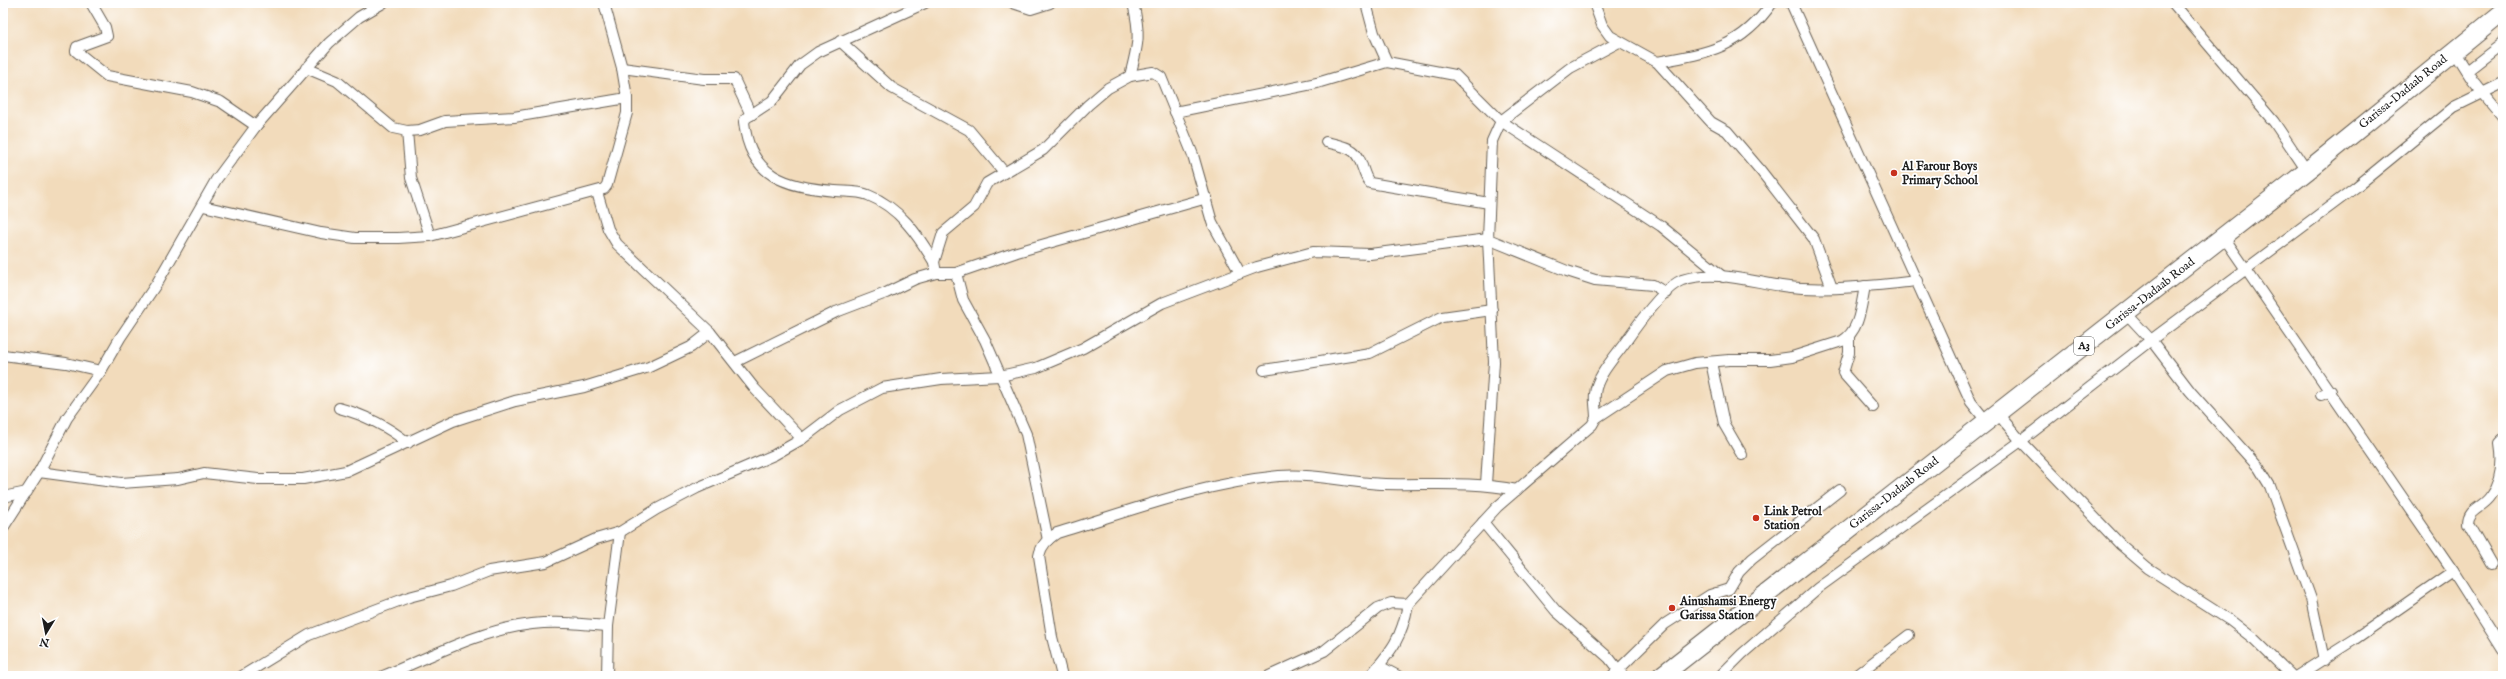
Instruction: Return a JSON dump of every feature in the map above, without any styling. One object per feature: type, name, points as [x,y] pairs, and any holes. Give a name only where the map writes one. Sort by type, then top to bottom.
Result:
[{"type":"highway","name":"Garissa-Dadaab Road","points":[[1661,676],[1904,484],[1992,418],[2307,171],[2503,12]]},
{"type":"street","points":[[91,3],[106,27],[107,36],[83,43],[76,51],[102,74],[192,92],[221,102],[256,126]]},
{"type":"street","points":[[3,528],[39,472],[67,418],[101,371],[203,206],[216,180],[256,126],[329,43],[359,17],[383,3]]},
{"type":"street","points":[[203,206],[321,233],[355,238],[398,238],[430,236],[597,192],[607,185],[627,113],[627,98],[622,68],[604,3]]},
{"type":"street","points":[[925,3],[818,52],[800,65],[772,101],[744,120],[745,134],[755,159],[763,170],[782,181],[805,189],[870,196],[907,222],[934,262],[936,273]]},
{"type":"street","points":[[1013,3],[1031,8],[1050,3]]},
{"type":"street","points":[[1130,76],[1138,45],[1139,28],[1133,3]]},
{"type":"street","points":[[1366,3],[1374,33],[1387,62]]},
{"type":"street","points":[[1594,3],[1602,25],[1610,36],[1657,62],[1711,122],[1727,131],[1794,212],[1814,239],[1832,288]]},
{"type":"street","points":[[1657,62],[1720,47],[1746,34],[1772,3]]},
{"type":"street","points":[[1791,3],[1971,402],[2021,442],[2127,549],[2148,568],[2231,621],[2254,639],[2292,676]]},
{"type":"street","points":[[2173,3],[2274,122],[2307,171]]},
{"type":"street","points":[[840,41],[892,88],[969,130],[1004,172]]},
{"type":"street","points":[[1486,484],[1494,368],[1488,239],[1490,148],[1501,121],[1570,68],[1619,42]]},
{"type":"street","points":[[2467,72],[2503,43]]},
{"type":"street","points":[[2454,51],[2467,72],[2503,117]]},
{"type":"street","points":[[1175,112],[1317,83],[1387,62],[1455,75],[1501,121],[1661,226],[1723,277]]},
{"type":"street","points":[[306,68],[336,81],[393,128],[407,131],[420,130],[445,121],[514,117],[627,98]]},
{"type":"street","points":[[622,68],[704,79],[734,79],[751,115]]},
{"type":"street","points":[[934,262],[945,230],[974,207],[987,183],[1043,150],[1088,105],[1108,88],[1130,76],[1153,72],[1161,77],[1193,155],[1207,198],[1212,222],[1240,273]]},
{"type":"street","points":[[1720,676],[1742,654],[1818,588],[2021,442],[2151,340],[2356,187],[2454,107],[2503,83]]},
{"type":"street","points":[[407,131],[411,178],[430,236]]},
{"type":"street","points":[[1326,142],[1352,149],[1357,154],[1370,184],[1489,203]]},
{"type":"street","points":[[597,192],[608,229],[617,244],[710,332],[755,389],[802,439]]},
{"type":"street","points":[[735,362],[836,312],[886,294],[915,279],[936,273],[956,272],[1017,252],[1207,198]]},
{"type":"street","points":[[2223,236],[2247,268],[2453,571],[2503,650]]},
{"type":"street","points":[[242,676],[309,634],[409,597],[451,586],[488,571],[546,562],[596,539],[620,532],[684,495],[774,455],[802,439],[840,410],[882,388],[941,379],[1000,376],[1036,368],[1069,355],[1144,311],[1240,273],[1313,252],[1370,254],[1488,239],[1567,271],[1595,280],[1653,285],[1666,293]]},
{"type":"street","points":[[956,272],[963,300],[980,328],[1026,434],[1048,540]]},
{"type":"street","points":[[1596,418],[1595,394],[1597,386],[1633,331],[1666,293],[1681,280],[1698,276],[1723,277],[1801,288],[1832,288],[1917,281]]},
{"type":"street","points":[[1370,676],[1398,641],[1404,624],[1408,604],[1483,522],[1517,490],[1592,425],[1596,418],[1667,371],[1695,363],[1770,360],[1792,357],[1849,338],[1855,330],[1865,286]]},
{"type":"street","points":[[1264,370],[1370,352],[1442,317],[1492,310]]},
{"type":"street","points":[[2126,312],[2151,340],[2190,391],[2259,468],[2270,486],[2312,599],[2324,660]]},
{"type":"street","points":[[39,472],[109,483],[172,480],[204,473],[258,479],[303,479],[346,471],[408,444],[453,421],[515,401],[584,387],[649,367],[691,347],[710,332]]},
{"type":"street","points":[[1849,338],[1849,353],[1843,373],[1873,407]]},
{"type":"street","points":[[3,355],[59,362],[101,371]]},
{"type":"street","points":[[1711,362],[1724,424],[1742,455]]},
{"type":"street","points":[[2321,395],[2331,391]]},
{"type":"street","points":[[339,408],[370,419],[392,431],[408,444]]},
{"type":"street","points":[[2492,564],[2468,524],[2468,518],[2471,512],[2483,505],[2490,497],[2498,483],[2503,459],[2500,443],[2503,440]]},
{"type":"street","points":[[1062,676],[1040,567],[1040,549],[1057,533],[1169,498],[1232,482],[1280,476],[1309,476],[1383,484],[1486,484],[1517,490]]},
{"type":"street","points":[[1483,522],[1556,611],[1609,658],[1618,674],[1665,624],[1710,595],[1729,589],[1739,572],[1752,559],[1840,490]]},
{"type":"street","points":[[3,497],[27,492]]},
{"type":"street","points":[[607,676],[608,626],[620,532]]},
{"type":"street","points":[[2297,676],[2324,660],[2453,571]]},
{"type":"street","points":[[1269,676],[1324,651],[1378,608],[1391,603],[1408,604]]},
{"type":"street","points":[[382,676],[446,648],[491,633],[530,624],[565,622],[608,626]]},
{"type":"street","points":[[1855,676],[1909,635]]},
{"type":"street","points":[[1379,666],[1398,676]]},
{"type":"place","name":"Al Farour Boys Primary School","points":[[1894,173]]},
{"type":"place","name":"Link Petrol Station","points":[[1756,518]]},
{"type":"place","name":"Ainushamsi Energy Garissa Station","points":[[1672,608]]}]
